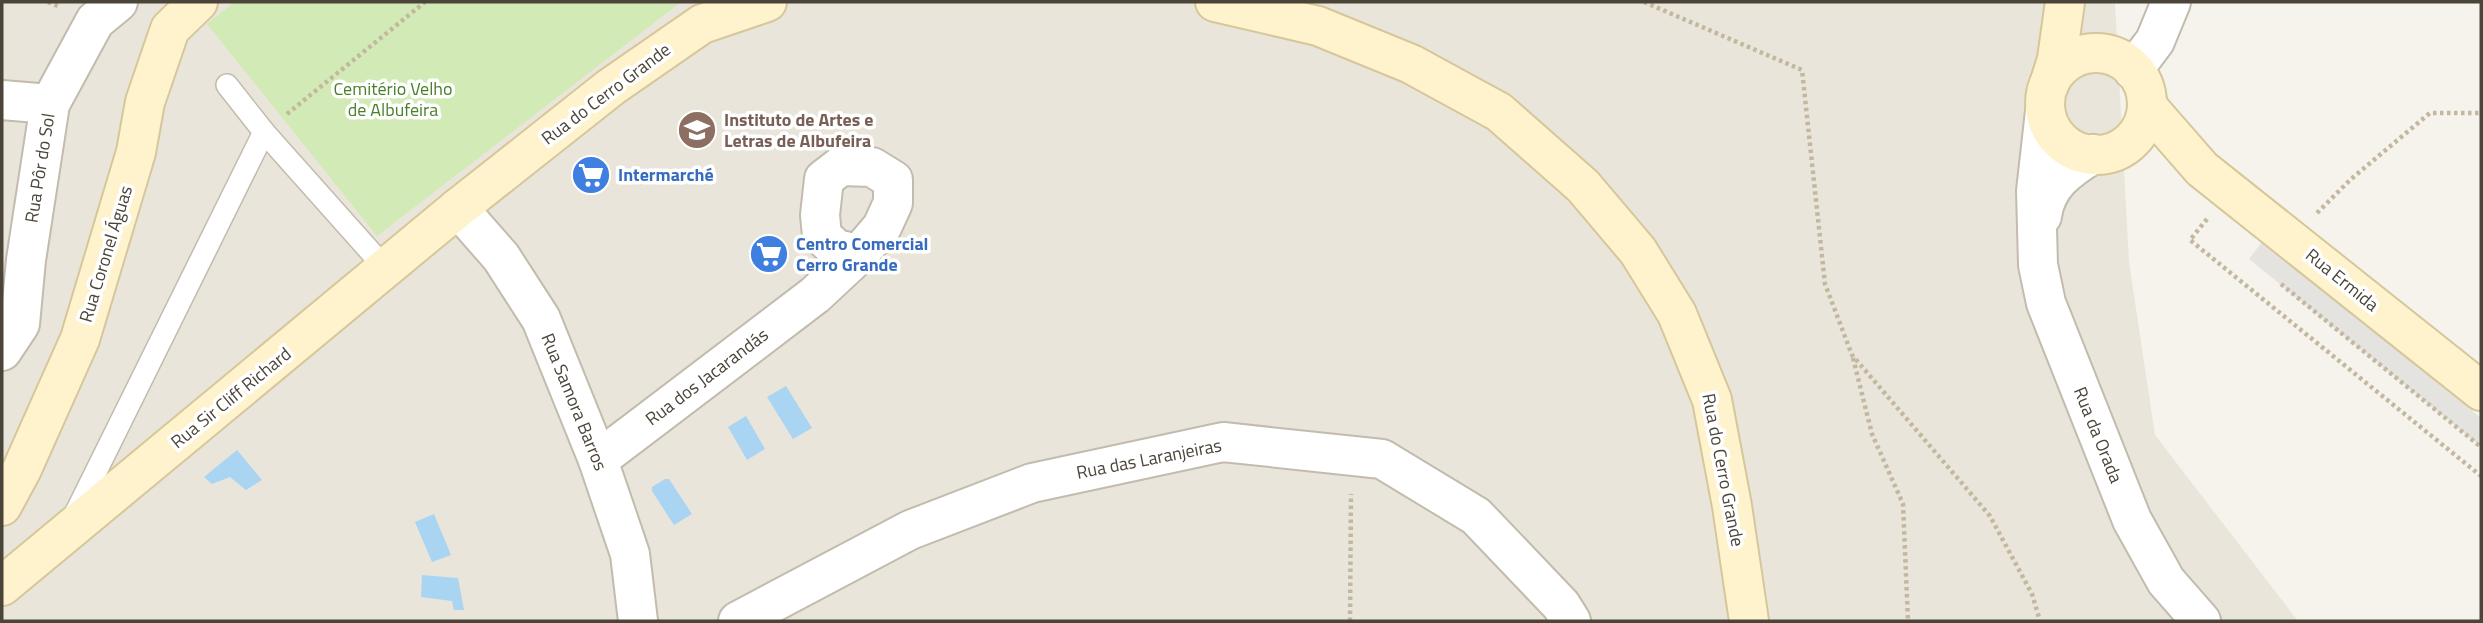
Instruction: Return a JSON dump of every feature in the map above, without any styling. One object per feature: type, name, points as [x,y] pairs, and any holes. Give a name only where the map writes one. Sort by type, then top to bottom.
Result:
[{"type":"street","name":"Rua Pôr do Sol","points":[[2,351],[20,324],[14,259],[50,104],[95,21],[118,2]]},
{"type":"street","name":"Rua Coronel Águas","points":[[2,506],[22,469],[80,338],[136,152],[145,102],[170,29],[198,2]]},
{"type":"street","name":"Rua do Cerro Grande","points":[[458,208],[611,87],[702,24],[767,2]]},
{"type":"street","name":"Rua do Cerro Grande","points":[[1215,2],[1318,26],[1411,64],[1499,112],[1584,186],[1638,251],[1677,314],[1712,400],[1732,506],[1749,621]]},
{"type":"street","points":[[2039,232],[2036,191],[2045,103],[2057,59],[2065,2]]},
{"type":"street","points":[[2039,232],[2044,199],[2064,172],[2100,154],[2123,147],[2135,136],[2144,122],[2147,106],[2141,81],[2087,33],[2071,2]]},
{"type":"street","points":[[2170,4],[2155,41],[2119,62],[2084,54],[2067,62],[2053,76],[2045,103],[2057,136],[2079,152],[2100,154],[2152,151],[2202,169]]},
{"type":"street","points":[[2,100],[50,104]]},
{"type":"street","points":[[2147,106],[2202,169]]},
{"type":"street","name":"Rua dos Jacarandás","points":[[598,460],[815,295],[859,254],[882,227],[893,203],[893,180],[872,167],[841,166],[824,179],[815,295]]},
{"type":"street","name":"Rua Ermida","points":[[2202,169],[2481,391]]},
{"type":"street","name":"Rua Sir Cliff Richard","points":[[2,586],[458,208]]},
{"type":"street","name":"Rua Samora Barros","points":[[458,208],[500,257],[541,319],[598,460],[629,554],[638,621]]},
{"type":"street","name":"Rua dos Jacarandás","points":[[820,215],[822,236],[836,249],[859,254]]},
{"type":"street","name":"Rua da Orada","points":[[2039,232],[2038,265],[2046,303],[2132,520],[2166,581],[2201,621]]},
{"type":"street","name":"Rua das Laranjeiras","points":[[738,621],[910,530],[1032,483],[1223,442],[1382,459],[1476,516],[1561,606],[1571,621]]},
{"type":"lane","points":[[228,85],[264,132],[386,270]]},
{"type":"lane","points":[[65,534],[264,132]]},
{"type":"path","points":[[264,132],[425,2]]},
{"type":"path","points":[[1644,2],[1802,70],[1825,284],[1852,355],[1872,434],[1903,504],[1908,621]]},
{"type":"path","points":[[2291,240],[2351,179],[2430,113],[2481,113]]},
{"type":"path","points":[[2215,209],[2190,240],[2481,475]]},
{"type":"path","points":[[2270,276],[2481,447]]},
{"type":"path","points":[[1852,355],[1990,516],[2032,594],[2040,621]]},
{"type":"path","points":[[1350,456],[1350,621]]},
{"type":"shaded area","points":[[2,2],[2115,2],[2129,262],[2155,435],[2298,621],[2,621]]},
{"type":"shaded area","points":[[2262,242],[2481,418],[2481,447],[2249,259]]},
{"type":"green space","name":"Cemitério Velho de Albufeira","points":[[234,2],[681,2],[377,236],[207,24]]},
{"type":"water","points":[[786,386],[812,428],[793,439],[767,397]]},
{"type":"water","points":[[746,416],[765,449],[747,460],[728,427]]},
{"type":"water","points":[[237,450],[262,480],[246,490],[230,477],[212,484],[204,477]]},
{"type":"water","points":[[669,479],[692,514],[674,525],[652,491],[652,487]]},
{"type":"water","points":[[434,514],[451,555],[432,562],[415,522]]},
{"type":"water","points":[[422,575],[458,578],[464,610],[454,610],[452,601],[421,597]]},
{"type":"place","name":"Instituto de Artes e Letras de Albufeira","points":[[697,130]]},
{"type":"place","name":"Intermarché","points":[[591,175]]},
{"type":"place","name":"Centro Comercial Cerro Grande","points":[[769,254]]}]
